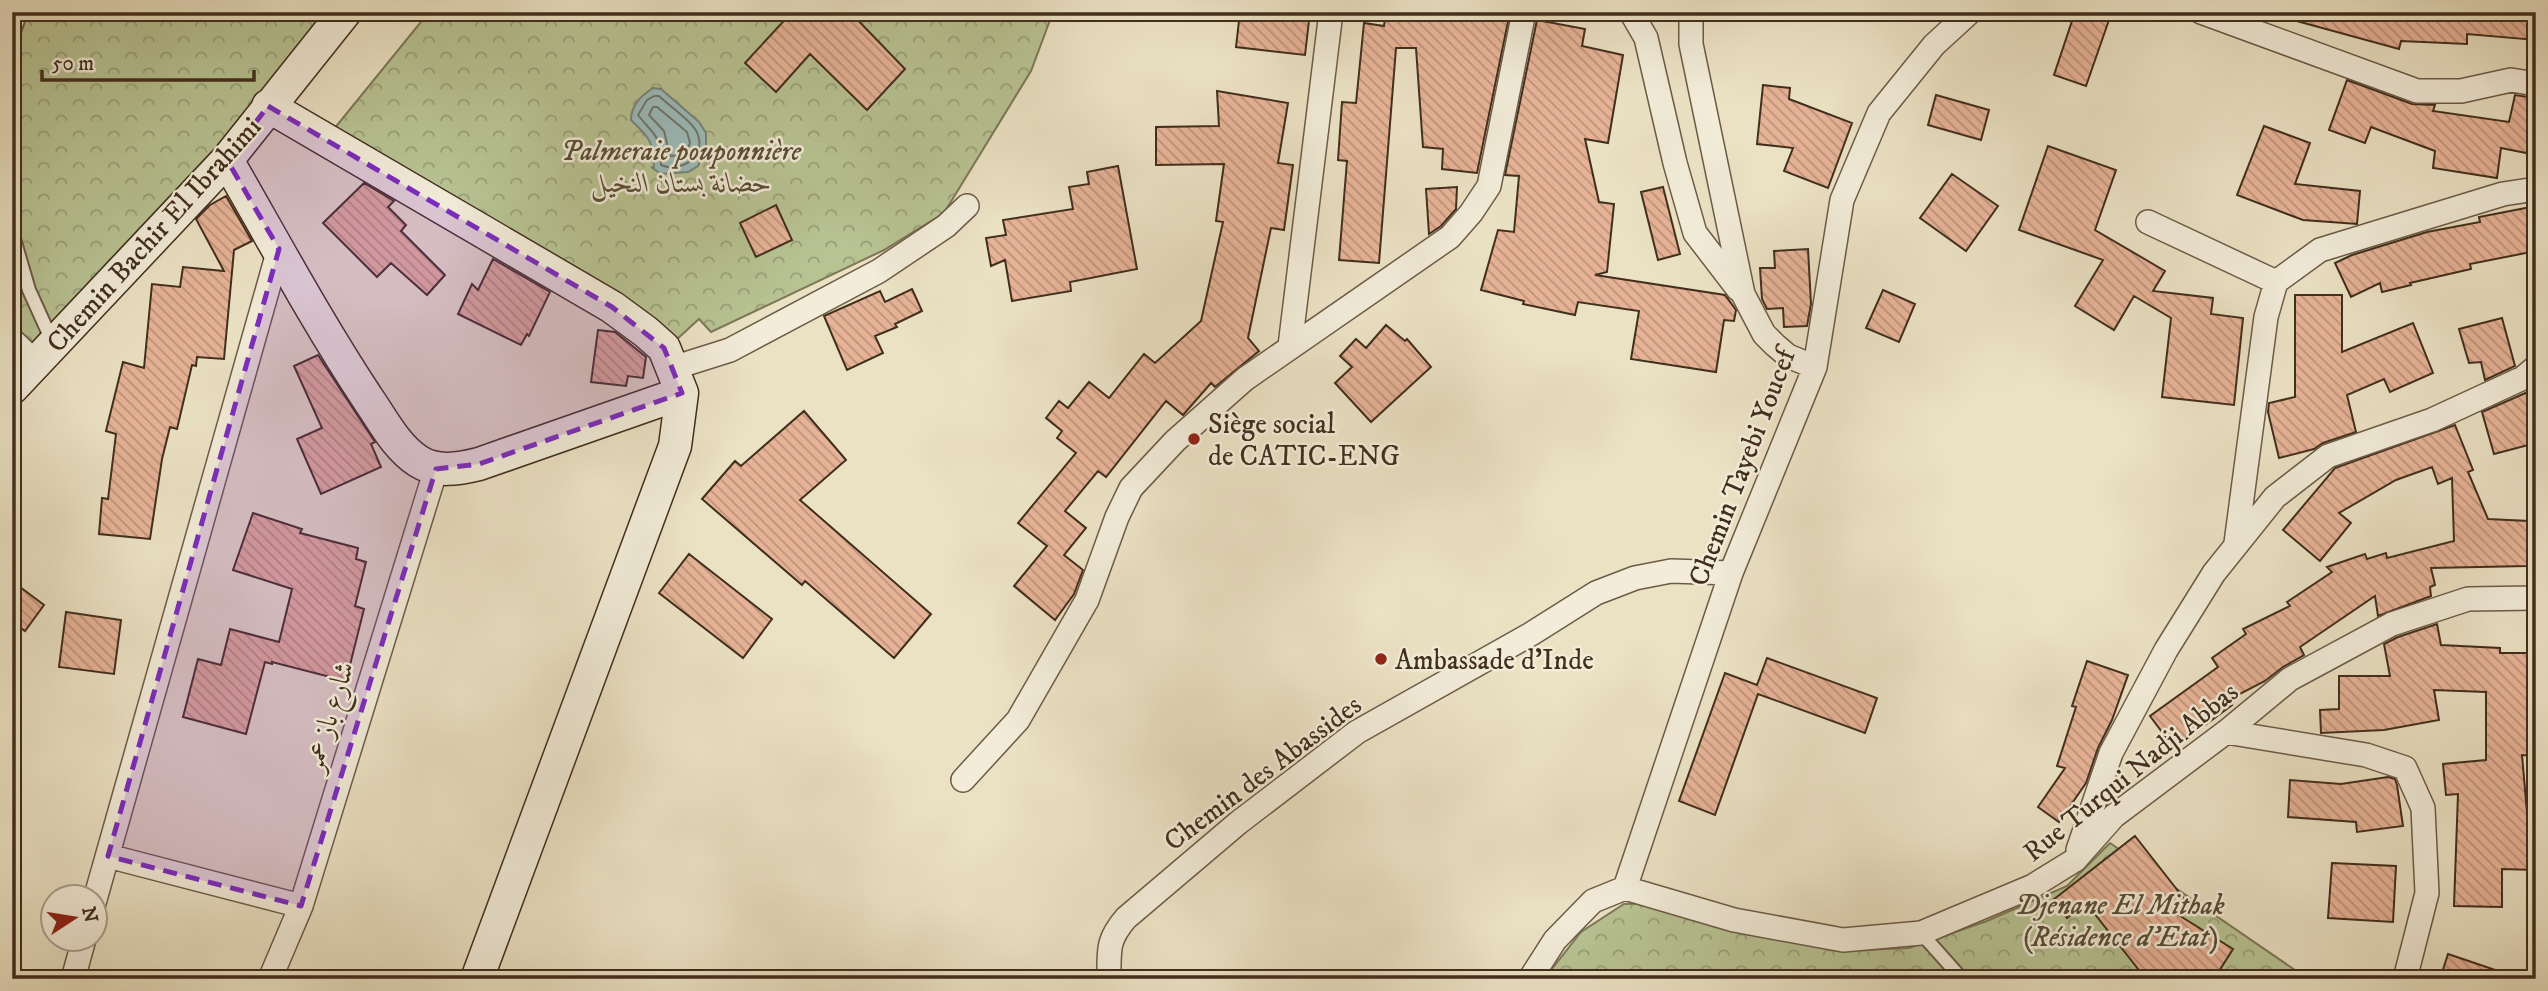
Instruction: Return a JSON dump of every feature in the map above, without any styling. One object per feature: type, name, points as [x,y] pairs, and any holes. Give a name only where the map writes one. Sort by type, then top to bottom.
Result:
[{"type":"street","name":"Chemin Bachir El Ibrahimi","points":[[12,388],[227,160],[345,12]]},
{"type":"street","points":[[1290,346],[1331,12]]},
{"type":"street","points":[[963,780],[1018,720],[1087,600],[1117,517],[1131,488],[1175,440],[1244,379],[1450,237],[1471,213],[1489,186],[1524,12]]},
{"type":"street","points":[[1631,12],[1646,38],[1675,163],[1695,233],[1743,294],[1770,339],[1788,356],[1815,367]]},
{"type":"street","points":[[1690,12],[1691,44],[1743,294]]},
{"type":"street","name":"Chemin Tayebi Youcef","points":[[1625,888],[1731,573],[1815,367],[1842,200],[1879,113],[1934,45],[1970,12]]},
{"type":"street","points":[[2207,14],[2417,92],[2461,91],[2511,80],[2536,84]]},
{"type":"street","points":[[268,106],[612,307],[664,348],[678,380],[675,446],[477,979]]},
{"type":"street","points":[[227,160],[345,363],[381,418],[402,447],[418,461],[436,469],[460,469],[479,464],[678,380],[879,271],[946,226],[967,206]]},
{"type":"street","points":[[2236,543],[2266,317],[2276,282],[2320,250],[2503,194],[2536,189]]},
{"type":"street","points":[[2148,222],[2276,282]]},
{"type":"street","points":[[100,883],[279,249]]},
{"type":"street","points":[[12,340],[45,354]]},
{"type":"street","points":[[2075,860],[2111,753],[2166,650],[2214,573],[2275,497],[2328,456],[2432,420],[2523,378],[2536,366]]},
{"type":"street","name":"شارع باز عمر","points":[[270,979],[300,906],[436,469]]},
{"type":"street","name":"Chemin des Abassides","points":[[1109,979],[1113,933],[1126,918],[1238,823],[1357,732],[1531,634],[1596,593],[1635,578],[1671,571],[1731,573]]},
{"type":"street","name":"Rue Turqui Nadji Abbas","points":[[1625,888],[1734,920],[1843,940],[1921,933],[2033,886],[2075,860],[2114,816],[2227,732],[2290,679],[2392,624],[2468,599],[2536,598]]},
{"type":"street","points":[[2227,732],[2366,755],[2405,768],[2424,808],[2427,893],[2405,979]]},
{"type":"street","points":[[108,856],[300,906]]},
{"type":"street","points":[[1530,979],[1555,940],[1593,901],[1625,888]]},
{"type":"street","points":[[73,979],[80,953]]},
{"type":"lane","points":[[12,37],[21,12]]},
{"type":"lane","points":[[12,232],[45,354]]},
{"type":"lane","points":[[1921,933],[1962,979]]},
{"type":"highlighted area","points":[[268,106],[612,307],[664,348],[682,393],[479,464],[436,469],[301,906],[108,856],[279,249],[227,160]]},
{"type":"green space","points":[[12,12],[331,12],[236,126],[29,346],[12,328]]},
{"type":"green space","name":"Palmeraie pouponnière حضانة بستان النخيل","points":[[429,12],[1053,12],[1031,71],[944,213],[884,250],[711,332],[699,319],[675,341],[325,140]]},
{"type":"green space","name":"Djenane El Mithak (Résidence d'Etat)","points":[[2110,843],[2308,979],[1544,979],[1581,932],[1624,904],[1660,903],[1727,925],[1864,950],[1909,948],[1987,921],[2067,886]]},
{"type":"water","points":[[653,88],[661,89],[699,122],[706,133],[706,146],[698,166],[688,172],[661,174],[651,167],[654,168],[649,141],[631,120],[638,101]]},
{"type":"building","points":[[792,12],[850,12],[905,69],[867,110],[810,54],[776,92],[745,63]]},
{"type":"building","points":[[1240,12],[1310,12],[1305,55],[1236,47]]},
{"type":"building","points":[[1386,12],[1510,12],[1477,173],[1442,169],[1443,149],[1423,147],[1416,48],[1396,48],[1379,263],[1339,260],[1347,161],[1338,160],[1342,102],[1356,103],[1364,23],[1384,26]]},
{"type":"building","points":[[2075,12],[2085,12],[2109,20],[2086,86],[2054,75]]},
{"type":"building","points":[[2294,12],[2536,12],[2536,40],[2467,34],[2467,44],[2401,41],[2399,49],[2293,20]]},
{"type":"building","points":[[1537,20],[1585,29],[1582,46],[1623,55],[1608,143],[1585,139],[1599,202],[1614,204],[1607,272],[1595,275],[1725,295],[1736,310],[1734,321],[1724,320],[1716,372],[1631,359],[1639,311],[1578,302],[1575,315],[1523,304],[1524,301],[1481,290],[1498,230],[1514,232],[1519,176],[1505,175]]},
{"type":"building","points":[[2347,80],[2412,104],[2435,105],[2433,111],[2509,122],[2515,95],[2536,98],[2536,155],[2501,148],[2497,178],[2433,168],[2435,151],[2371,127],[2365,143],[2329,130]]},
{"type":"building","points":[[1763,85],[1790,88],[1789,99],[1852,123],[1828,188],[1784,171],[1793,148],[1757,144]]},
{"type":"building","points":[[1217,91],[1288,103],[1278,163],[1293,165],[1284,230],[1271,228],[1248,338],[1259,351],[1215,387],[1211,383],[1183,415],[1166,401],[1106,477],[1098,471],[1065,511],[1086,528],[1064,555],[1083,570],[1074,594],[1055,620],[1014,586],[1047,546],[1018,523],[1076,453],[1057,438],[1062,431],[1046,418],[1059,401],[1068,408],[1089,382],[1109,398],[1144,354],[1155,363],[1201,321],[1223,222],[1216,221],[1224,164],[1156,165],[1156,127],[1219,126]]},
{"type":"building","points":[[1936,95],[1989,110],[1981,140],[1928,125]]},
{"type":"building","points":[[2264,126],[2310,143],[2295,184],[2360,191],[2357,224],[2303,220],[2237,195]]},
{"type":"building","points":[[2048,146],[2116,170],[2095,230],[2165,271],[2153,291],[2213,298],[2211,314],[2243,318],[2234,405],[2162,397],[2171,318],[2134,296],[2114,330],[2075,306],[2103,260],[2019,230]]},
{"type":"building","points":[[1118,166],[1137,269],[1070,282],[1071,291],[1012,301],[1005,260],[991,266],[986,238],[1006,235],[1003,220],[1073,209],[1069,187],[1089,184],[1087,172]]},
{"type":"building","points":[[1952,174],[1998,206],[1966,251],[1920,218]]},
{"type":"building","points":[[364,183],[394,201],[388,207],[406,225],[401,231],[445,275],[427,295],[391,263],[377,277],[323,223]]},
{"type":"building","points":[[1457,187],[1456,209],[1441,226],[1429,234],[1426,189]]},
{"type":"building","points":[[1663,187],[1680,254],[1658,260],[1641,192]]},
{"type":"building","points":[[226,196],[252,241],[234,250],[224,359],[197,357],[196,366],[192,365],[177,429],[170,427],[162,459],[150,539],[99,534],[102,498],[108,499],[116,434],[106,431],[123,362],[144,368],[152,284],[180,287],[183,267],[224,271],[196,219],[210,205]]},
{"type":"building","points":[[776,205],[792,240],[756,257],[740,223]]},
{"type":"building","points":[[2536,206],[2536,251],[2470,264],[2471,269],[2382,292],[2380,283],[2351,297],[2335,263],[2352,255],[2427,232],[2480,222],[2479,217]]},
{"type":"building","points":[[1808,249],[1811,304],[1807,326],[1784,327],[1783,308],[1767,309],[1762,299],[1760,268],[1775,268],[1774,251]]},
{"type":"building","points":[[493,259],[550,292],[529,336],[527,334],[521,345],[458,314],[472,284],[478,290]]},
{"type":"building","points":[[912,289],[922,311],[895,324],[897,327],[875,336],[883,353],[847,370],[824,316],[880,291],[885,302]]},
{"type":"building","points":[[1883,290],[1915,304],[1899,342],[1866,328]]},
{"type":"building","points":[[2295,295],[2342,295],[2342,352],[2413,323],[2433,373],[2390,392],[2384,379],[2347,395],[2356,432],[2323,443],[2314,449],[2279,458],[2268,412],[2269,403],[2295,397]]},
{"type":"building","points":[[2502,318],[2515,366],[2485,380],[2481,362],[2469,363],[2459,329]]},
{"type":"building","points":[[1386,325],[1405,341],[1407,339],[1431,367],[1371,422],[1335,383],[1352,367],[1340,356],[1356,339],[1366,348]]},
{"type":"building","points":[[598,330],[615,332],[646,357],[643,378],[628,376],[626,386],[591,382]]},
{"type":"building","points":[[318,355],[375,442],[371,444],[381,467],[321,494],[297,439],[322,428],[294,366]]},
{"type":"building","points":[[2530,391],[2536,415],[2536,443],[2494,454],[2482,412]]},
{"type":"building","points":[[804,411],[846,460],[800,500],[931,614],[894,658],[805,581],[802,585],[702,499],[735,461],[741,466]]},
{"type":"building","points":[[2455,425],[2473,470],[2468,472],[2488,519],[2529,521],[2527,566],[2431,568],[2435,585],[2430,587],[2431,596],[2378,616],[2375,596],[2300,647],[2304,655],[2265,681],[2228,700],[2232,705],[2174,748],[2150,716],[2218,667],[2212,658],[2246,634],[2243,629],[2290,606],[2287,602],[2332,572],[2327,567],[2365,554],[2367,559],[2386,553],[2387,558],[2454,541],[2452,478],[2438,484],[2432,467],[2396,480],[2339,513],[2351,523],[2320,561],[2283,530],[2335,468]]},
{"type":"building","points":[[253,513],[302,529],[300,533],[358,548],[356,559],[366,562],[355,606],[364,609],[346,681],[265,662],[246,734],[183,717],[198,659],[221,665],[230,629],[279,642],[292,589],[233,570]]},
{"type":"building","points":[[689,554],[772,619],[743,658],[659,593]]},
{"type":"building","points":[[12,581],[44,605],[25,631],[12,622]]},
{"type":"building","points":[[66,612],[121,620],[114,674],[59,667]]},
{"type":"building","points":[[2437,624],[2441,645],[2500,648],[2500,653],[2536,653],[2536,756],[2522,755],[2528,824],[2536,824],[2535,870],[2502,869],[2502,907],[2454,906],[2458,794],[2446,795],[2443,764],[2486,760],[2486,692],[2434,690],[2439,720],[2384,730],[2321,733],[2320,710],[2339,709],[2339,676],[2390,676],[2384,644]]},
{"type":"building","points":[[1767,658],[1877,698],[1865,733],[1758,694],[1715,815],[1679,801],[1725,673],[1757,685]]},
{"type":"building","points":[[2087,661],[2128,675],[2086,783],[2059,822],[2038,807],[2065,768],[2057,766]]},
{"type":"building","points":[[2388,777],[2395,779],[2397,785],[2403,826],[2357,832],[2356,822],[2288,817],[2290,780],[2341,784]]},
{"type":"building","points":[[2135,836],[2189,905],[2177,914],[2233,949],[2214,979],[2146,979],[2086,903],[2067,918],[2053,900]]},
{"type":"building","points":[[2332,863],[2396,866],[2393,922],[2328,918]]},
{"type":"building","points":[[2448,954],[2510,975],[2510,979],[2440,979]]},
{"type":"place","name":"Siège social de CATIC-ENG","points":[[1194,439]]},
{"type":"place","name":"Ambassade d'Inde","points":[[1381,659]]}]
